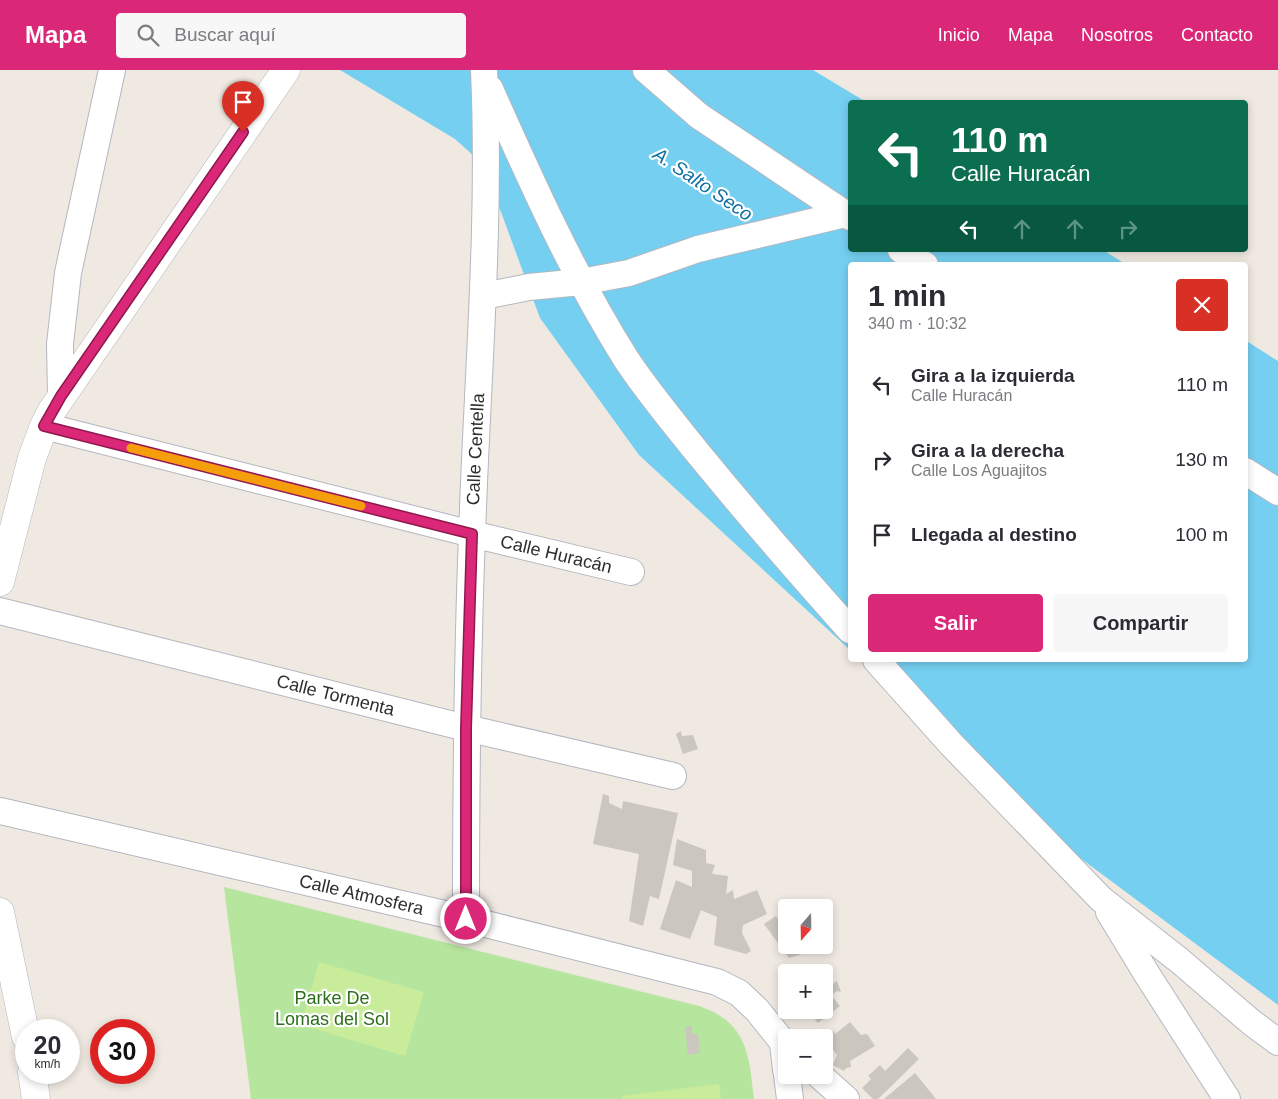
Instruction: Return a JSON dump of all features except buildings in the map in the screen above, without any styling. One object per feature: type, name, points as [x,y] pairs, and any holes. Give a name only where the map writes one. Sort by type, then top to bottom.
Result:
[{"type":"street","points":[[61,396],[60,344],[68,273],[112,70]]},
{"type":"street","points":[[0,582],[32,458],[44,426],[61,396],[286,70]]},
{"type":"street","points":[[646,70],[699,116],[848,216]]},
{"type":"street","points":[[484,73],[530,181],[581,282],[628,361],[678,428],[747,513],[848,628]]},
{"type":"street","name":"Calle Centella","points":[[466,919],[466,728],[472,534],[484,296],[487,174],[484,73]]},
{"type":"street","points":[[484,296],[629,274],[698,249],[848,216]]},
{"type":"street","points":[[904,252],[920,262]]},
{"type":"street","name":"Calle Huracán","points":[[44,426],[472,534],[631,572]]},
{"type":"street","points":[[1248,473],[1278,492]]},
{"type":"street","name":"Calle Tormenta","points":[[0,611],[466,728],[672,776]]},
{"type":"street","points":[[878,662],[951,744],[1101,899],[1278,1042]]},
{"type":"street","name":"Calle Atmosfera","points":[[0,811],[466,919],[717,982],[739,993],[757,1010],[778,1036]]},
{"type":"street","points":[[1101,899],[1227,1099]]},
{"type":"street","points":[[0,912],[22,1019]]},
{"type":"street","points":[[34,1084],[36,1099]]},
{"type":"street","points":[[788,1084],[790,1099]]},
{"type":"street","points":[[829,1084],[846,1099]]},
{"type":"green space","name":"Parke De Lomas del Sol","points":[[224,887],[710,1010],[730,1023],[743,1042],[747,1053],[754,1099],[251,1099]]},
{"type":"green space","points":[[319,962],[424,992],[405,1056],[301,1025]]},
{"type":"green space","points":[[719,1084],[721,1099],[623,1099],[622,1096]]},
{"type":"water","name":"A. Salto Seco","points":[[340,70],[813,70],[863,100],[848,100],[848,252],[1106,252],[1122,262],[848,262],[848,648],[639,455],[540,318],[487,174],[475,157],[455,139]]},
{"type":"water","points":[[1248,342],[1278,361],[1278,1005],[1068,849],[863,662],[1248,662]]},
{"type":"slow traffic","points":[[131,448],[361,506]]},
{"type":"route","points":[[243,132],[61,396],[44,426],[472,534],[466,728],[466,919]]}]
